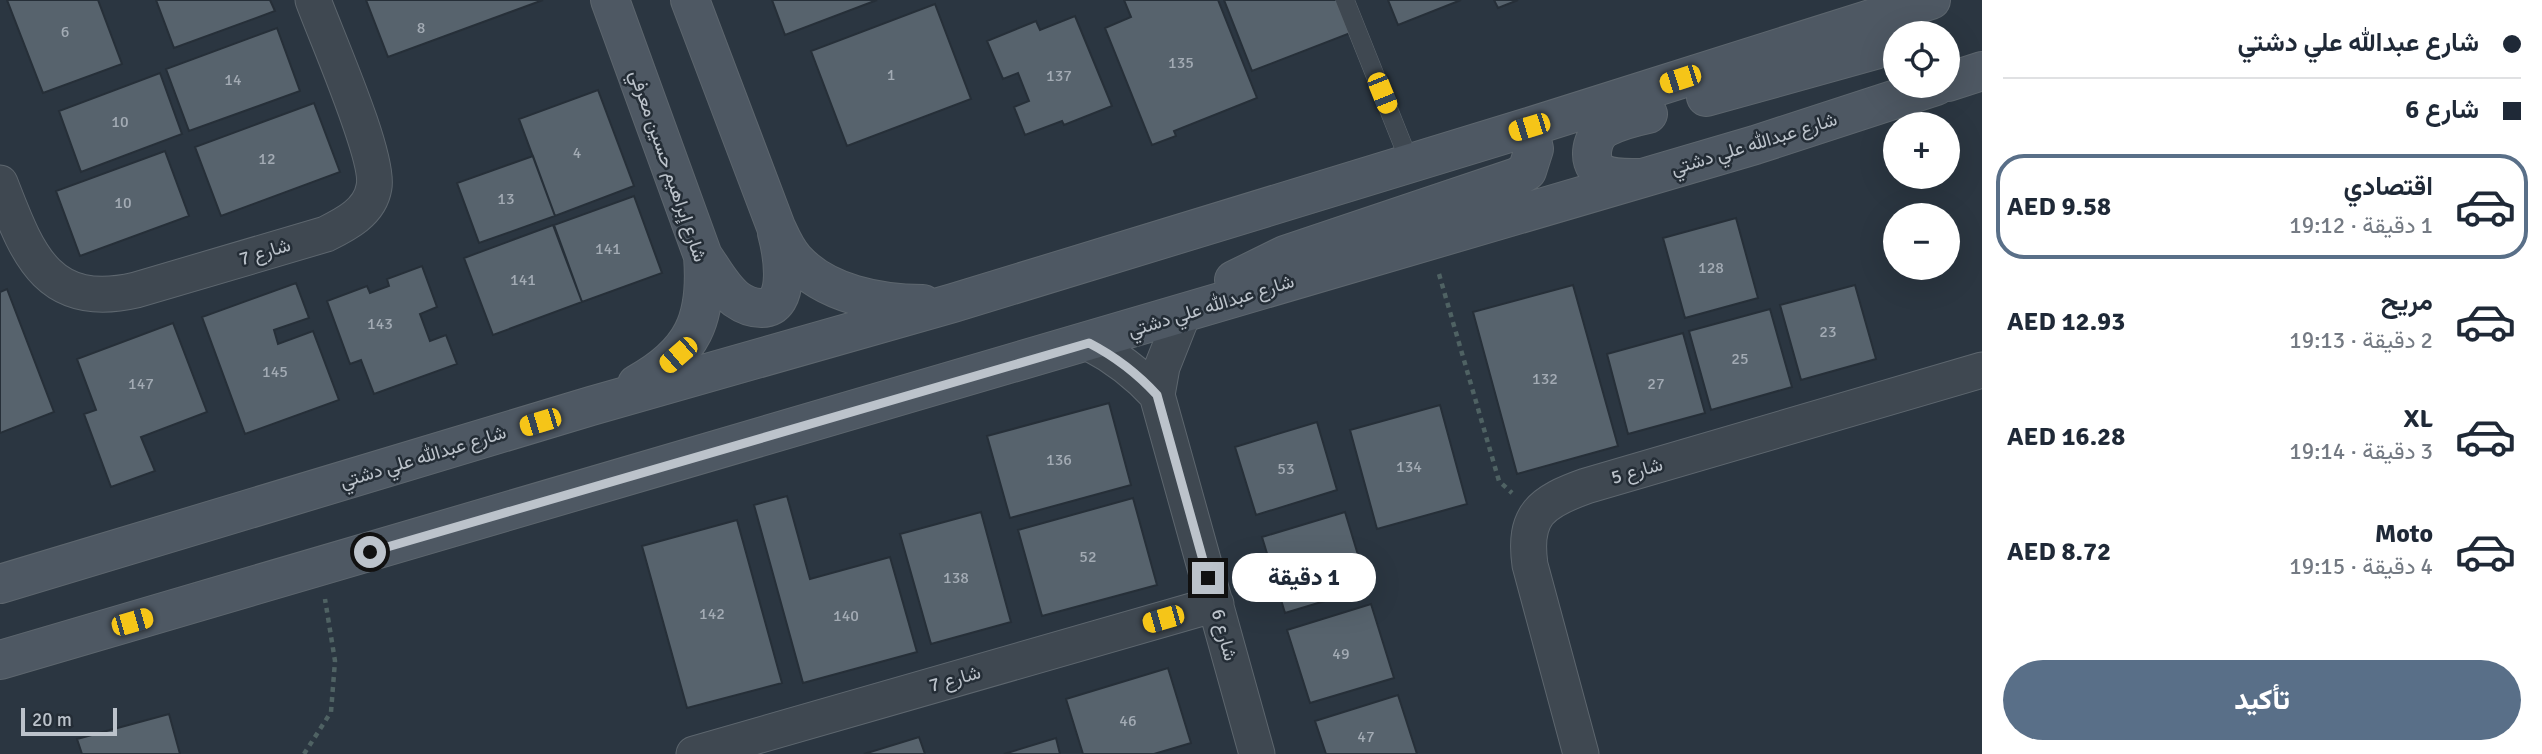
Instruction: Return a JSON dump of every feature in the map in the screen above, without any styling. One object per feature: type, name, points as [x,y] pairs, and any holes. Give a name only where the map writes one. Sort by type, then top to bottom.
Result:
[{"type":"main road","name":"شارع إبراهيم حسين معرفي","points":[[592,407],[661,370],[678,355],[689,340],[701,306],[704,288],[704,256],[610,0]]},
{"type":"main road","points":[[690,0],[776,227],[795,260],[818,279],[836,288],[872,299],[906,304],[953,303]]},
{"type":"main road","name":"شارع عبدالله علي دشتي","points":[[0,584],[592,407],[953,303],[1529,127],[1931,0]]},
{"type":"main road","points":[[1931,21],[1955,0]]},
{"type":"main road","points":[[1639,178],[1600,172],[1593,160],[1593,147],[1596,137],[1603,129],[1643,115],[1883,46]]},
{"type":"main road","points":[[1960,78],[1982,71]]},
{"type":"main road","name":"شارع عبدالله علي دشتي","points":[[0,660],[1089,343],[1755,145],[1899,98]]},
{"type":"main road","points":[[1183,314],[1221,287],[1285,255],[1517,177],[1527,171],[1534,149],[1529,127]]},
{"type":"main road","points":[[704,256],[724,286],[738,301],[755,308],[774,306],[783,280],[781,247],[776,227]]},
{"type":"street","name":"شارع 7","points":[[0,183],[22,240],[40,267],[51,278],[67,286],[100,294],[120,294],[136,290],[326,234],[344,226],[363,210],[371,199],[375,175],[367,144],[313,0]]},
{"type":"street","name":"شارع 6","points":[[1183,314],[1162,367],[1157,395],[1257,754]]},
{"type":"street","name":"شارع 6","points":[[1089,343],[1114,356],[1138,374],[1157,395]]},
{"type":"street","name":"شارع 5","points":[[1535,515],[1553,499],[1586,486],[1982,370]]},
{"type":"street","points":[[1535,515],[1528,539],[1530,565],[1581,754]]},
{"type":"street","name":"شارع 7","points":[[694,754],[1216,604]]},
{"type":"lane","points":[[1345,0],[1410,163]]},
{"type":"path","points":[[1430,240],[1499,481],[1535,515]]},
{"type":"path","points":[[304,754],[331,712],[335,661],[330,618],[317,568]]},
{"type":"building","points":[[7,0],[98,0],[122,64],[43,93]]},
{"type":"building","points":[[156,0],[270,0],[275,11],[174,48]]},
{"type":"building","points":[[366,0],[543,0],[388,57]]},
{"type":"building","points":[[772,0],[877,0],[785,35]]},
{"type":"building","points":[[1124,0],[1218,0],[1257,98],[1174,131],[1176,136],[1152,145],[1105,28],[1131,17]]},
{"type":"building","points":[[1224,0],[1340,0],[1353,32],[1252,71]]},
{"type":"building","points":[[1388,0],[1461,0],[1398,25]]},
{"type":"building","points":[[1494,0],[1518,0],[1498,8]]},
{"type":"building","points":[[935,4],[971,99],[847,146],[811,51]]},
{"type":"building","points":[[1075,16],[1112,106],[1064,125],[1062,121],[1025,135],[1014,107],[1029,101],[1018,73],[1003,79],[987,41],[1036,21],[1040,30]]},
{"type":"building","points":[[277,28],[300,91],[189,131],[166,69]]},
{"type":"building","points":[[160,73],[182,134],[81,172],[59,111]]},
{"type":"building","points":[[598,90],[634,186],[555,216],[519,119]]},
{"type":"building","points":[[314,103],[340,172],[221,216],[195,147]]},
{"type":"building","points":[[165,151],[189,216],[80,256],[56,191]]},
{"type":"building","points":[[533,156],[555,216],[479,243],[457,183]]},
{"type":"building","points":[[634,196],[662,273],[582,302],[554,225]]},
{"type":"building","points":[[1736,218],[1758,298],[1685,318],[1663,238]]},
{"type":"building","points":[[553,225],[582,302],[493,335],[464,258]]},
{"type":"building","points":[[422,266],[437,307],[420,314],[430,341],[446,335],[457,364],[374,394],[361,360],[350,364],[327,301],[367,286],[370,293],[389,286],[387,279]]},
{"type":"building","points":[[296,283],[309,318],[274,330],[278,344],[313,331],[339,400],[245,434],[202,317]]},
{"type":"building","points":[[1573,285],[1618,446],[1517,474],[1473,312]]},
{"type":"building","points":[[1855,285],[1876,359],[1801,380],[1780,305]]},
{"type":"building","points":[[7,289],[54,412],[0,433],[0,292]]},
{"type":"building","points":[[1770,309],[1792,387],[1711,410],[1689,331]]},
{"type":"building","points":[[173,323],[207,412],[141,437],[155,471],[111,487],[84,414],[96,410],[77,359]]},
{"type":"building","points":[[1683,333],[1705,413],[1628,434],[1607,354]]},
{"type":"building","points":[[1109,403],[1131,485],[1010,518],[987,436]]},
{"type":"building","points":[[1440,405],[1467,504],[1377,529],[1350,430]]},
{"type":"building","points":[[1317,422],[1337,490],[1256,515],[1235,447]]},
{"type":"building","points":[[787,496],[810,579],[890,557],[917,652],[803,683],[754,505]]},
{"type":"building","points":[[1133,498],[1157,585],[1042,616],[1018,530]]},
{"type":"building","points":[[981,512],[1011,622],[931,644],[900,534]]},
{"type":"building","points":[[1345,512],[1368,588],[1285,613],[1262,537]]},
{"type":"building","points":[[737,520],[782,683],[687,708],[642,546]]},
{"type":"building","points":[[1371,604],[1394,678],[1310,703],[1287,630]]},
{"type":"building","points":[[1168,668],[1191,743],[1154,754],[1083,754],[1066,699]]},
{"type":"building","points":[[1398,695],[1417,754],[1326,754],[1315,721]]},
{"type":"building","points":[[169,714],[180,754],[82,754],[77,739]]},
{"type":"building","points":[[919,737],[925,754],[864,754]]},
{"type":"building","points":[[1056,738],[1060,754],[1004,754]]},
{"type":"route","points":[[370,552],[1089,343],[1114,356],[1138,374],[1157,395],[1208,578]]}]
